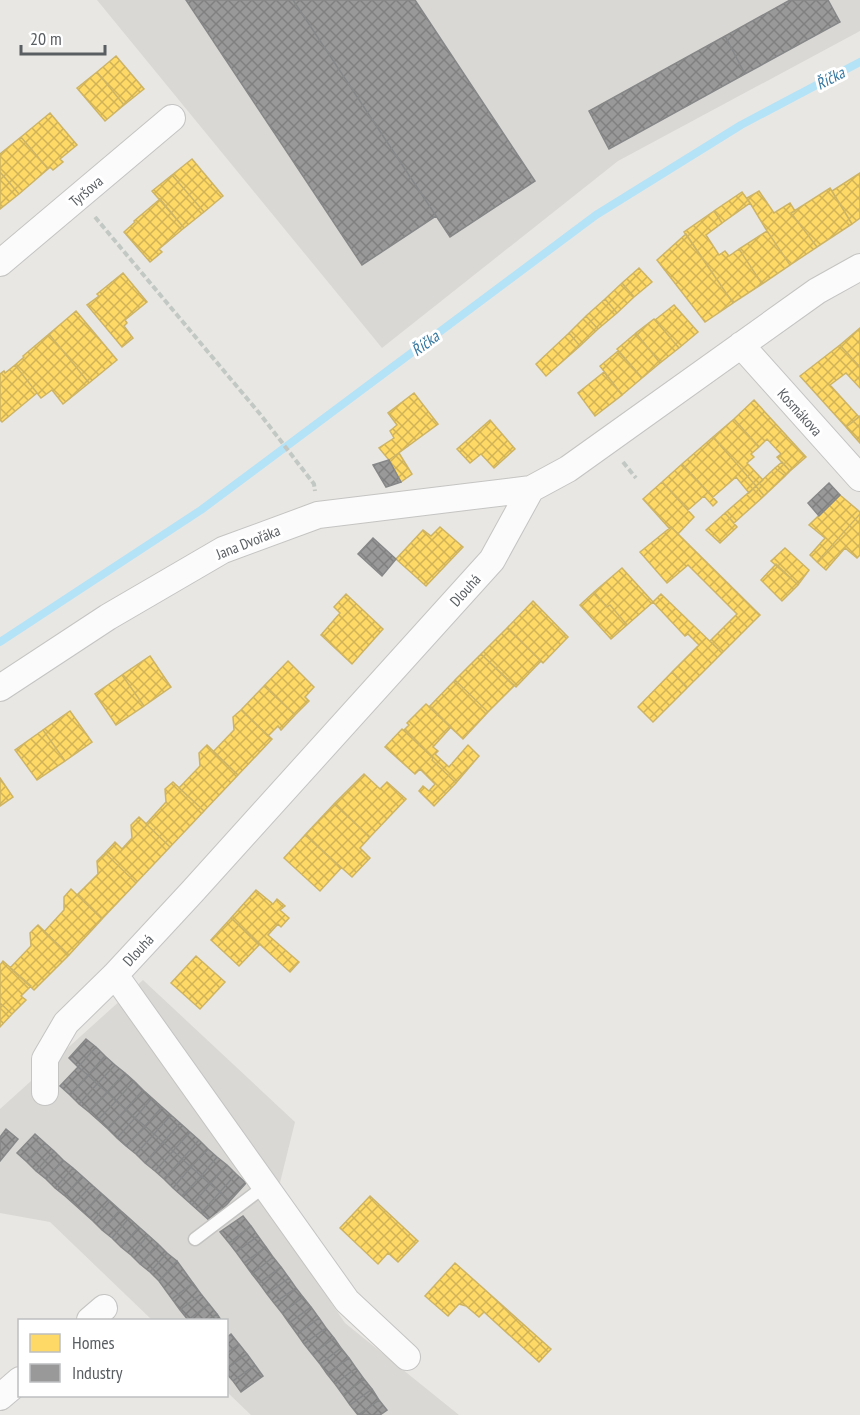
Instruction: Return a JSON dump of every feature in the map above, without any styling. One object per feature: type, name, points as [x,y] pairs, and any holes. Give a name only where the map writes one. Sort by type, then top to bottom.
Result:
[{"type":"street","name":"Tyršova","points":[[0,263],[172,118]]},
{"type":"street","points":[[531,489],[568,469],[817,291],[860,267]]},
{"type":"street","name":"Kosmákova","points":[[741,345],[860,478]]},
{"type":"street","name":"Jana Dvořáka","points":[[0,688],[108,617],[223,550],[318,515],[531,489]]},
{"type":"street","name":"Dlouhá","points":[[45,1092],[45,1059],[66,1023],[115,975],[200,883],[492,560],[531,489]]},
{"type":"street","name":"Dlouhá","points":[[115,975],[348,1300],[407,1357]]},
{"type":"street","points":[[0,1397],[18,1382]]},
{"type":"lane","points":[[195,1239],[265,1186]]},
{"type":"path","points":[[78,198],[260,414],[314,484]]},
{"type":"path","points":[[616,454],[636,478]]},
{"type":"shaded area","points":[[97,0],[860,0],[860,31],[618,161],[382,348]]},
{"type":"shaded area","points":[[143,980],[295,1122],[272,1215],[345,1323],[459,1415],[251,1415],[228,1393],[228,1319],[151,1319],[50,1222],[0,1213],[0,1109]]},
{"type":"building: Homes","points":[[116,56],[144,89],[124,105],[97,72]]},
{"type":"building: Homes","points":[[97,72],[124,105],[105,121],[77,88]]},
{"type":"building: Homes","points":[[50,113],[77,145],[60,159],[63,162],[53,170],[50,167],[48,169],[21,137]]},
{"type":"building: Homes","points":[[21,137],[48,169],[19,194],[0,172],[0,154]]},
{"type":"building: Homes","points":[[192,159],[223,196],[204,212],[172,175]]},
{"type":"building: Homes","points":[[0,172],[19,194],[0,209]]},
{"type":"building: Homes","points":[[860,173],[860,218],[852,224],[832,191]]},
{"type":"building: Homes","points":[[172,175],[204,212],[184,228],[152,191]]},
{"type":"building: Homes","points":[[830,188],[852,224],[817,247],[791,213]]},
{"type":"building: Homes","points":[[759,191],[774,213],[790,203],[795,211],[791,213],[817,247],[790,265],[747,198]]},
{"type":"building: Homes","points":[[742,192],[750,203],[722,223],[714,211]]},
{"type":"building: Homes","points":[[160,199],[184,228],[159,249],[162,252],[150,262],[124,232]]},
{"type":"building: Homes","points":[[714,211],[722,223],[706,235],[719,255],[725,251],[729,256],[739,249],[762,284],[733,303],[684,232]]},
{"type":"building: Homes","points":[[767,231],[790,265],[762,284],[739,249]]},
{"type":"building: Homes","points":[[686,234],[733,303],[705,322],[657,260]]},
{"type":"building: Homes","points":[[639,268],[652,282],[634,297],[622,283]]},
{"type":"building: Homes","points":[[123,273],[147,302],[125,320],[127,323],[124,326],[133,338],[122,347],[87,305]]},
{"type":"building: Homes","points":[[622,283],[634,297],[617,313],[605,299]]},
{"type":"building: Homes","points":[[605,299],[617,313],[598,329],[586,316]]},
{"type":"building: Homes","points":[[674,305],[698,332],[679,348],[655,320]]},
{"type":"building: Homes","points":[[76,311],[117,360],[89,383],[49,334]]},
{"type":"building: Homes","points":[[586,316],[598,329],[580,346],[569,333]]},
{"type":"building: Homes","points":[[654,319],[679,348],[660,363],[636,333]]},
{"type":"building: Homes","points":[[860,328],[860,367],[840,345]]},
{"type":"building: Homes","points":[[569,333],[580,346],[546,376],[536,364]]},
{"type":"building: Homes","points":[[636,333],[660,363],[642,378],[617,349]]},
{"type":"building: Homes","points":[[49,334],[89,383],[63,404],[52,390],[41,398],[15,365]]},
{"type":"building: Homes","points":[[840,345],[860,367],[860,388],[846,373],[830,385],[859,417],[846,427],[800,376]]},
{"type":"building: Homes","points":[[618,351],[642,378],[622,395],[600,366]]},
{"type":"building: Homes","points":[[15,365],[37,393],[2,422],[0,420],[0,374]]},
{"type":"building: Homes","points":[[604,372],[622,395],[595,416],[578,393]]},
{"type":"building: Homes","points":[[414,393],[438,424],[389,460],[379,448],[394,438],[390,431],[397,425],[388,413]]},
{"type":"building: Homes","points":[[754,400],[806,457],[790,471],[777,457],[781,454],[767,439],[759,447],[734,419]]},
{"type":"building: Homes","points":[[860,416],[860,443],[846,427]]},
{"type":"building: Homes","points":[[734,419],[759,447],[751,454],[754,457],[747,463],[763,480],[756,486],[713,437]]},
{"type":"building: Homes","points":[[490,420],[515,449],[494,468],[481,454],[470,463],[457,449]]},
{"type":"building: Homes","points":[[713,437],[756,486],[749,493],[736,477],[713,497],[682,464]]},
{"type":"building: Homes","points":[[399,453],[412,474],[401,482],[389,460]]},
{"type":"building: Homes","points":[[782,462],[790,471],[785,476],[775,468]]},
{"type":"building: Homes","points":[[682,464],[717,502],[713,506],[704,496],[688,510],[662,482]]},
{"type":"building: Homes","points":[[775,468],[785,476],[764,496],[756,486]]},
{"type":"building: Homes","points":[[662,482],[694,517],[678,534],[671,527],[669,528],[643,499]]},
{"type":"building: Homes","points":[[756,486],[764,496],[734,523],[725,513]]},
{"type":"building: Homes","points":[[840,495],[860,514],[817,562],[810,555],[825,538],[809,525]]},
{"type":"building: Homes","points":[[725,513],[737,527],[720,543],[706,530]]},
{"type":"building: Homes","points":[[860,514],[860,555],[857,558],[845,548],[826,570],[817,562]]},
{"type":"building: Homes","points":[[440,527],[463,547],[426,586],[396,559],[423,530],[431,536]]},
{"type":"building: Homes","points":[[671,527],[760,615],[722,653],[710,641],[737,614],[688,565],[667,583],[640,552]]},
{"type":"building: Homes","points":[[785,548],[809,570],[798,585],[771,561]]},
{"type":"building: Homes","points":[[776,564],[798,585],[782,601],[761,580]]},
{"type":"building: Homes","points":[[622,568],[653,602],[627,625],[610,605],[607,607],[594,592]]},
{"type":"building: Homes","points":[[594,592],[607,607],[610,605],[627,625],[611,639],[580,605]]},
{"type":"building: Homes","points":[[346,594],[383,629],[352,664],[321,635],[340,613],[334,607]]},
{"type":"building: Homes","points":[[661,594],[722,653],[687,688],[672,672],[699,645],[688,634],[685,636],[653,602]]},
{"type":"building: Homes","points":[[533,601],[568,637],[543,663],[507,628]]},
{"type":"building: Homes","points":[[507,628],[541,661],[516,687],[481,654]]},
{"type":"building: Homes","points":[[481,654],[514,686],[488,712],[455,680]]},
{"type":"building: Homes","points":[[150,656],[171,687],[144,706],[122,675]]},
{"type":"building: Homes","points":[[288,661],[314,687],[305,697],[309,701],[295,715],[264,686]]},
{"type":"building: Homes","points":[[672,672],[687,688],[653,722],[638,707]]},
{"type":"building: Homes","points":[[122,675],[144,706],[116,725],[95,694]]},
{"type":"building: Homes","points":[[455,680],[488,712],[463,739],[429,707]]},
{"type":"building: Homes","points":[[264,686],[295,715],[281,730],[278,726],[268,736],[241,710]]},
{"type":"building: Homes","points":[[426,704],[451,727],[433,747],[438,751],[435,754],[449,767],[468,745],[479,756],[456,783],[404,730],[409,725],[407,723]]},
{"type":"building: Homes","points":[[241,710],[272,739],[238,775],[213,752],[234,730],[233,717]]},
{"type":"building: Homes","points":[[70,711],[92,742],[65,761],[43,730]]},
{"type":"building: Homes","points":[[402,729],[456,783],[434,806],[419,791],[423,786],[429,791],[435,784],[420,769],[415,774],[385,747]]},
{"type":"building: Homes","points":[[43,730],[65,761],[37,780],[15,750]]},
{"type":"building: Homes","points":[[207,745],[238,775],[204,811],[179,788],[200,766],[199,753]]},
{"type":"building: Homes","points":[[364,774],[380,789],[387,782],[406,799],[370,837],[334,804]]},
{"type":"building: Homes","points":[[0,778],[13,797],[0,806]]},
{"type":"building: Homes","points":[[173,782],[204,811],[170,847],[146,824],[166,802],[165,789]]},
{"type":"building: Homes","points":[[334,804],[370,837],[360,848],[370,858],[352,877],[305,835]]},
{"type":"building: Homes","points":[[139,817],[170,847],[136,883],[105,853],[115,842],[122,849],[132,838],[131,825]]},
{"type":"building: Homes","points":[[305,835],[341,868],[320,891],[284,858]]},
{"type":"building: Homes","points":[[105,853],[136,883],[102,919],[77,895],[98,874],[97,861]]},
{"type":"building: Homes","points":[[71,889],[102,919],[69,955],[44,932],[64,910],[64,897]]},
{"type":"building: Homes","points":[[256,890],[273,904],[277,899],[285,906],[280,910],[289,918],[281,927],[278,924],[268,935],[299,962],[290,972],[231,918]]},
{"type":"building: Homes","points":[[231,918],[259,945],[239,966],[211,940]]},
{"type":"building: Homes","points":[[38,925],[69,955],[34,990],[10,968],[31,946],[30,933]]},
{"type":"building: Homes","points":[[196,956],[225,982],[200,1009],[171,983]]},
{"type":"building: Homes","points":[[3,961],[31,986],[21,996],[26,1000],[12,1014],[0,1003],[0,965]]},
{"type":"building: Homes","points":[[0,1003],[12,1014],[0,1027]]},
{"type":"building: Homes","points":[[370,1196],[418,1241],[398,1262],[388,1253],[378,1264],[340,1228]]},
{"type":"building: Homes","points":[[455,1263],[551,1349],[539,1362],[484,1312],[479,1317],[466,1306],[459,1304],[448,1316],[425,1296]]},
{"type":"building: Industry","points":[[186,0],[293,0],[436,216],[362,265]]},
{"type":"building: Industry","points":[[293,0],[415,0],[535,181],[450,237]]},
{"type":"building: Industry","points":[[790,0],[828,0],[840,22],[745,74],[725,36]]},
{"type":"building: Industry","points":[[725,36],[745,74],[609,149],[589,111]]},
{"type":"building: Industry","points":[[389,460],[401,482],[386,487],[373,465]]},
{"type":"building: Industry","points":[[829,483],[840,495],[819,516],[808,503]]},
{"type":"building: Industry","points":[[373,538],[396,559],[382,576],[358,554]]},
{"type":"building: Industry","points":[[86,1039],[96,1047],[78,1067],[69,1058]]},
{"type":"building: Industry","points":[[96,1047],[105,1056],[88,1075],[78,1067]]},
{"type":"building: Industry","points":[[105,1056],[115,1065],[97,1084],[88,1075]]},
{"type":"building: Industry","points":[[115,1065],[125,1073],[107,1092],[97,1084]]},
{"type":"building: Industry","points":[[78,1067],[88,1075],[70,1095],[60,1086]]},
{"type":"building: Industry","points":[[125,1073],[134,1081],[116,1101],[107,1092]]},
{"type":"building: Industry","points":[[88,1075],[97,1084],[79,1104],[70,1095]]},
{"type":"building: Industry","points":[[134,1081],[143,1090],[126,1109],[116,1101]]},
{"type":"building: Industry","points":[[97,1084],[107,1092],[89,1112],[79,1104]]},
{"type":"building: Industry","points":[[143,1090],[152,1098],[135,1118],[126,1109]]},
{"type":"building: Industry","points":[[107,1092],[116,1101],[98,1120],[89,1112]]},
{"type":"building: Industry","points":[[152,1098],[162,1107],[145,1126],[135,1118]]},
{"type":"building: Industry","points":[[116,1101],[126,1109],[108,1129],[98,1120]]},
{"type":"building: Industry","points":[[162,1107],[171,1115],[154,1134],[145,1126]]},
{"type":"building: Industry","points":[[126,1109],[135,1118],[117,1138],[108,1129]]},
{"type":"building: Industry","points":[[171,1115],[180,1123],[163,1142],[154,1134]]},
{"type":"building: Industry","points":[[135,1118],[145,1126],[126,1146],[117,1138]]},
{"type":"building: Industry","points":[[180,1123],[190,1132],[173,1151],[163,1142]]},
{"type":"building: Industry","points":[[145,1126],[154,1134],[136,1154],[126,1146]]},
{"type":"building: Industry","points":[[6,1129],[18,1139],[0,1161],[0,1137]]},
{"type":"building: Industry","points":[[190,1132],[199,1140],[182,1159],[173,1151]]},
{"type":"building: Industry","points":[[35,1134],[45,1143],[27,1162],[17,1153]]},
{"type":"building: Industry","points":[[154,1134],[163,1142],[145,1163],[136,1154]]},
{"type":"building: Industry","points":[[199,1140],[208,1149],[191,1167],[182,1159]]},
{"type":"building: Industry","points":[[163,1142],[173,1151],[155,1171],[145,1163]]},
{"type":"building: Industry","points":[[45,1143],[54,1151],[36,1171],[27,1162]]},
{"type":"building: Industry","points":[[208,1149],[217,1157],[201,1176],[191,1167]]},
{"type":"building: Industry","points":[[54,1151],[63,1160],[46,1179],[36,1171]]},
{"type":"building: Industry","points":[[173,1151],[182,1159],[164,1179],[155,1171]]},
{"type":"building: Industry","points":[[217,1157],[227,1165],[210,1184],[201,1176]]},
{"type":"building: Industry","points":[[182,1159],[191,1167],[173,1188],[164,1179]]},
{"type":"building: Industry","points":[[63,1160],[73,1168],[55,1188],[46,1179]]},
{"type":"building: Industry","points":[[227,1165],[236,1174],[220,1192],[210,1184]]},
{"type":"building: Industry","points":[[191,1167],[201,1176],[182,1196],[173,1188]]},
{"type":"building: Industry","points":[[73,1168],[82,1176],[65,1196],[55,1188]]},
{"type":"building: Industry","points":[[236,1174],[246,1183],[229,1202],[220,1192]]},
{"type":"building: Industry","points":[[82,1176],[92,1185],[74,1204],[65,1196]]},
{"type":"building: Industry","points":[[201,1176],[210,1184],[192,1205],[182,1196]]},
{"type":"building: Industry","points":[[210,1184],[220,1192],[201,1213],[192,1205]]},
{"type":"building: Industry","points":[[92,1185],[101,1193],[84,1213],[74,1204]]},
{"type":"building: Industry","points":[[220,1192],[229,1202],[211,1222],[201,1213]]},
{"type":"building: Industry","points":[[101,1193],[110,1201],[93,1221],[84,1213]]},
{"type":"building: Industry","points":[[110,1201],[120,1210],[102,1230],[93,1221]]},
{"type":"building: Industry","points":[[120,1210],[129,1218],[112,1238],[102,1230]]},
{"type":"building: Industry","points":[[243,1216],[251,1226],[229,1243],[220,1232]]},
{"type":"building: Industry","points":[[129,1218],[139,1227],[121,1247],[112,1238]]},
{"type":"building: Industry","points":[[251,1226],[258,1236],[236,1252],[229,1243]]},
{"type":"building: Industry","points":[[139,1227],[148,1235],[131,1255],[121,1247]]},
{"type":"building: Industry","points":[[148,1235],[158,1244],[140,1264],[131,1255]]},
{"type":"building: Industry","points":[[258,1236],[266,1247],[244,1263],[236,1252]]},
{"type":"building: Industry","points":[[158,1244],[167,1253],[150,1272],[140,1264]]},
{"type":"building: Industry","points":[[266,1247],[273,1257],[252,1274],[244,1263]]},
{"type":"building: Industry","points":[[167,1253],[177,1261],[159,1281],[150,1272]]},
{"type":"building: Industry","points":[[273,1257],[281,1267],[259,1283],[252,1274]]},
{"type":"building: Industry","points":[[177,1261],[193,1283],[172,1299],[159,1281]]},
{"type":"building: Industry","points":[[281,1267],[289,1278],[267,1294],[259,1283]]},
{"type":"building: Industry","points":[[289,1278],[296,1288],[274,1303],[267,1294]]},
{"type":"building: Industry","points":[[193,1283],[201,1294],[180,1310],[172,1299]]},
{"type":"building: Industry","points":[[296,1288],[303,1297],[282,1313],[274,1303]]},
{"type":"building: Industry","points":[[201,1294],[209,1304],[189,1319],[180,1310]]},
{"type":"building: Industry","points":[[303,1297],[311,1307],[289,1323],[282,1313]]},
{"type":"building: Industry","points":[[209,1304],[217,1314],[210,1319],[189,1319]]},
{"type":"building: Industry","points":[[311,1307],[319,1318],[297,1334],[289,1323]]},
{"type":"building: Industry","points":[[217,1314],[220,1319],[210,1319]]},
{"type":"building: Industry","points":[[319,1318],[326,1328],[304,1344],[297,1334]]},
{"type":"building: Industry","points":[[326,1328],[334,1338],[312,1354],[304,1344]]},
{"type":"building: Industry","points":[[231,1334],[239,1344],[228,1352],[228,1336]]},
{"type":"building: Industry","points":[[334,1338],[341,1348],[320,1364],[312,1354]]},
{"type":"building: Industry","points":[[239,1344],[247,1354],[228,1368],[228,1352]]},
{"type":"building: Industry","points":[[341,1348],[349,1358],[327,1374],[320,1364]]},
{"type":"building: Industry","points":[[247,1354],[255,1365],[233,1381],[228,1375],[228,1368]]},
{"type":"building: Industry","points":[[349,1358],[356,1368],[335,1384],[327,1374]]},
{"type":"building: Industry","points":[[255,1365],[263,1376],[241,1392],[233,1381]]},
{"type":"building: Industry","points":[[356,1368],[364,1379],[343,1395],[335,1384]]},
{"type":"building: Industry","points":[[364,1379],[372,1389],[350,1405],[343,1395]]},
{"type":"building: Industry","points":[[372,1389],[379,1400],[358,1415],[350,1405]]},
{"type":"building: Industry","points":[[379,1400],[387,1410],[380,1415],[359,1415]]},
{"type":"waterway","name":"Říčka","points":[[0,642],[201,510],[596,215],[741,125],[860,62]]}]
